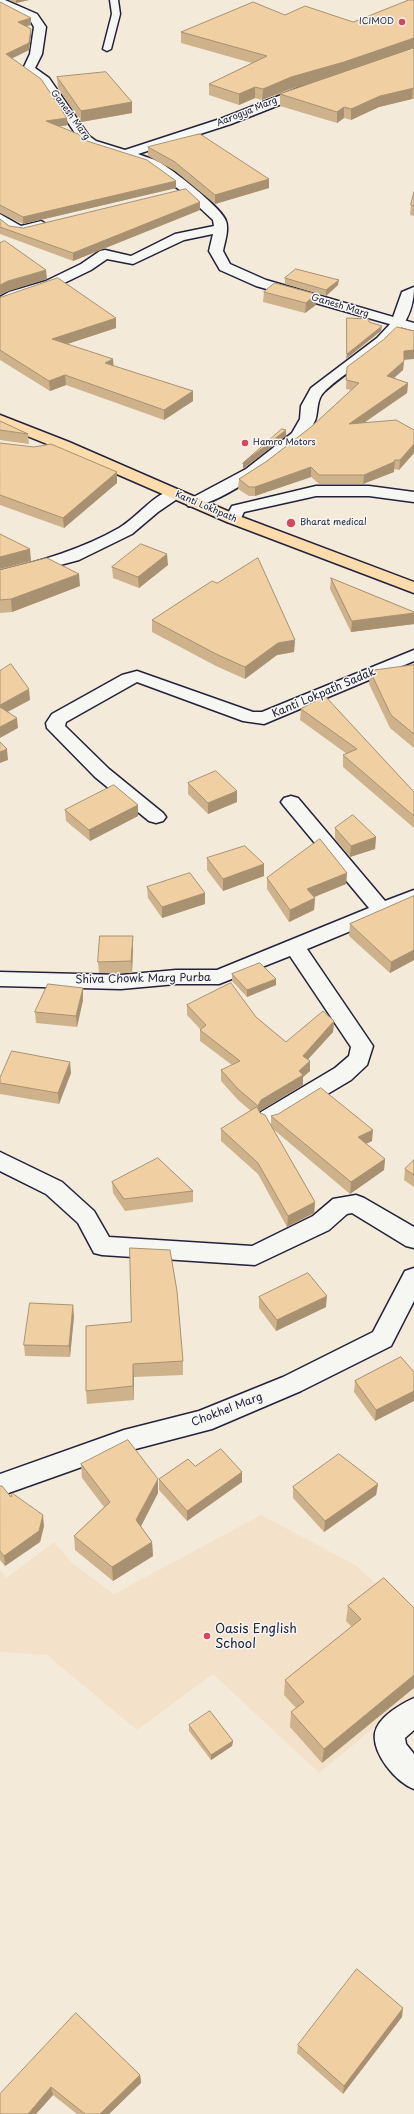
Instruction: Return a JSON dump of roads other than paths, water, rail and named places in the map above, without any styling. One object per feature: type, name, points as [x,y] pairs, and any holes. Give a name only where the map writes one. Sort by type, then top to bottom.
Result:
[{"type":"main road","name":"Kanti Lokhpath","points":[[0,420],[63,445],[233,519],[414,588]]},
{"type":"street","name":"Ganesh Marg","points":[[0,2],[33,16],[40,27],[36,54],[29,69],[30,72],[45,80],[85,139],[92,144],[152,163],[190,191],[219,219],[221,228],[216,251],[225,266],[261,283],[398,324],[414,327]]},
{"type":"street","name":"Aarogya Marg","points":[[124,155],[227,121],[296,93],[318,86]]},
{"type":"street","points":[[176,194],[190,191]]},
{"type":"street","points":[[0,218],[19,230],[54,222]]},
{"type":"street","points":[[0,303],[14,295],[51,284],[86,267],[99,256],[105,254],[133,260],[180,237],[221,228]]},
{"type":"street","points":[[194,503],[219,491],[252,472],[298,436],[308,419],[308,406],[316,391],[382,341],[398,324],[407,295],[414,291]]},
{"type":"street","points":[[35,451],[63,445]]},
{"type":"street","points":[[233,519],[238,509],[316,490],[369,491],[414,497]]},
{"type":"street","points":[[0,576],[30,570],[86,550],[126,531],[152,509],[174,494]]},
{"type":"street","name":"Kanti Lokpath Sadak","points":[[156,817],[102,773],[56,728],[55,723],[59,718],[128,679],[137,676],[143,677],[171,690],[250,717],[264,718],[414,655]]},
{"type":"street","points":[[291,802],[381,909]]},
{"type":"street","name":"Shiva Chowk Marg Purba","points":[[0,979],[121,982],[176,977],[219,977],[295,948],[381,909],[414,897]]},
{"type":"street","points":[[269,1118],[343,1074],[358,1060],[362,1046],[295,948]]},
{"type":"street","points":[[0,1161],[54,1188],[86,1217],[102,1246],[255,1256],[321,1223],[341,1205],[356,1204],[414,1239]]},
{"type":"street","name":"Chokhel Marg","points":[[0,1485],[124,1441],[203,1421],[292,1384],[382,1339],[414,1278]]},
{"type":"street","points":[[414,1712],[390,1732],[390,1740],[396,1757],[414,1775]]},
{"type":"lane","points":[[107,49],[116,14],[114,0]]},
{"type":"place","name":"ICIMOD","points":[[402,22]]},
{"type":"place","name":"Hamro Motors","points":[[245,443]]},
{"type":"place","name":"Bharat medical","points":[[291,523]]},
{"type":"place","name":"Oasis English School","points":[[207,1636]]}]
